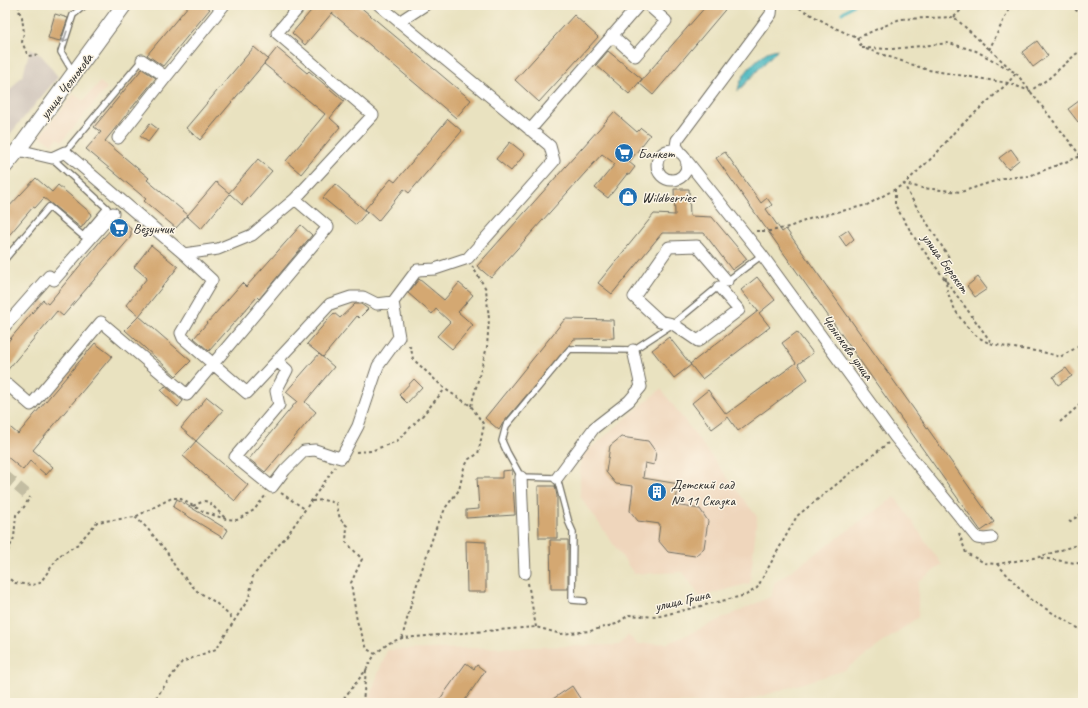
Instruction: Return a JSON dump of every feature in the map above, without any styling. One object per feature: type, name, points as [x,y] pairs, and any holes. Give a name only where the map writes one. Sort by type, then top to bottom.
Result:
[{"type":"main road","name":"улица Челнокова","points":[[5,166],[74,75],[124,5]]},
{"type":"street","points":[[118,138],[224,5]]},
{"type":"street","points":[[184,254],[218,249],[252,235],[295,199],[373,114],[277,33],[301,5]]},
{"type":"street","points":[[18,150],[52,158],[65,152],[184,254],[212,280],[181,333],[183,338],[188,343],[247,393],[330,304],[351,297],[363,297],[377,304],[393,302],[417,270],[435,269],[468,258],[554,161],[550,146],[379,5]]},
{"type":"street","points":[[399,22],[425,5]]},
{"type":"street","points":[[530,130],[639,5]]},
{"type":"street","points":[[612,35],[635,56],[666,21],[648,5]]},
{"type":"street","name":"Челнокова улица","points":[[772,5],[772,14],[677,140],[676,146],[762,255],[895,437],[977,538],[992,538]]},
{"type":"street","points":[[142,60],[166,77]]},
{"type":"street","points":[[5,388],[8,385],[31,405],[101,322],[187,395],[328,227],[295,199]]},
{"type":"street","points":[[5,326],[49,276],[54,280],[110,210]]},
{"type":"street","points":[[697,246],[723,284],[739,310],[698,341],[673,324],[660,321],[634,296],[669,248],[697,246]]},
{"type":"street","points":[[277,361],[288,370],[276,391],[279,405],[235,457],[272,487],[285,470],[304,451],[315,450],[330,456],[341,458],[358,426],[378,366],[399,337],[393,302]]},
{"type":"street","points":[[557,478],[594,428],[629,400],[641,387],[633,350]]},
{"type":"street","points":[[521,477],[525,573]]},
{"type":"lane","points":[[74,75],[61,52],[73,15],[85,5]]},
{"type":"lane","points":[[65,152],[142,60]]},
{"type":"lane","points":[[52,158],[110,210]]},
{"type":"lane","points":[[5,259],[49,207],[82,236],[110,210],[122,202]]},
{"type":"lane","points":[[584,601],[572,600],[573,532],[569,524],[557,478],[521,477],[502,441],[506,426],[570,349],[633,350],[673,324],[762,255]]},
{"type":"path","points":[[19,5],[18,11],[22,17],[24,32],[22,42],[28,56],[40,54]]},
{"type":"path","points":[[794,5],[857,38],[862,48],[928,70],[1008,83],[1030,91]]},
{"type":"path","points":[[800,9],[802,5]]},
{"type":"path","points":[[857,38],[900,19],[954,17],[966,5]]},
{"type":"path","points":[[989,50],[1011,5]]},
{"type":"path","points":[[1072,5],[1083,17]]},
{"type":"path","points":[[954,17],[1016,74],[1083,159]]},
{"type":"path","points":[[862,48],[892,49],[948,43],[976,51],[1016,74]]},
{"type":"path","points":[[1030,91],[1048,79],[1076,54],[1083,50]]},
{"type":"path","points":[[743,230],[763,232],[788,227],[812,218],[867,205],[904,184],[936,154],[956,130],[1016,74]]},
{"type":"path","points":[[904,184],[922,188],[961,192],[1004,178],[1029,176],[1081,156]]},
{"type":"path","points":[[904,184],[950,259],[945,278],[948,298],[970,331],[992,344],[1046,352],[1060,357],[1083,344]]},
{"type":"path","name":"улица Берекет","points":[[895,189],[895,205],[916,240],[992,344]]},
{"type":"path","points":[[468,258],[486,289],[489,319],[487,347],[471,406]]},
{"type":"path","points":[[399,337],[410,348],[413,359],[445,389],[471,406],[484,425],[478,454],[469,459],[464,468],[459,490],[446,507],[436,528],[414,594],[402,638]]},
{"type":"path","points":[[152,703],[182,662],[216,649],[249,598],[253,576],[288,534],[341,458],[351,452],[370,451],[397,441],[422,416],[445,389]]},
{"type":"path","points":[[1060,422],[1083,402]]},
{"type":"path","name":"улица Грина","points":[[340,703],[366,670],[375,654],[389,643],[402,638],[536,627],[561,634],[590,631],[616,624],[629,615],[656,617],[746,595],[757,588],[797,516],[895,437]]},
{"type":"path","points":[[5,576],[15,584],[32,585],[40,583],[58,556],[78,544],[97,522],[135,517],[172,498],[179,498],[204,512],[226,519],[237,520],[254,510],[272,487],[304,509]]},
{"type":"path","points":[[5,556],[14,538],[16,515],[24,507],[30,497]]},
{"type":"path","points":[[312,501],[323,500],[336,503],[340,519],[347,526],[346,542],[362,559],[352,583],[357,621],[367,648],[375,654]]},
{"type":"path","points":[[193,506],[204,501],[208,502],[226,519]]},
{"type":"path","points":[[958,513],[959,535],[966,553],[985,563],[997,564],[1039,557],[1080,544],[1083,545]]},
{"type":"path","points":[[1069,522],[1083,513]]},
{"type":"path","points":[[135,517],[147,528],[167,552],[176,568],[197,591],[215,602],[235,621]]},
{"type":"path","points":[[1039,557],[1083,564]]},
{"type":"path","points":[[997,564],[1031,600],[1083,631]]},
{"type":"path","points":[[525,573],[536,627]]},
{"type":"path","points":[[363,703],[366,670]]},
{"type":"shaded area","points":[[30,49],[42,56],[58,77],[5,140],[5,96],[23,75]]},
{"type":"shaded area","points":[[100,82],[107,88],[62,141],[58,138],[52,144],[40,136],[74,94],[83,101]]},
{"type":"shaded area","points":[[661,389],[757,517],[750,583],[700,597],[683,572],[634,574],[580,496],[580,457]]},
{"type":"shaded area","points":[[895,497],[942,565],[918,582],[918,617],[845,670],[740,703],[367,703],[387,650],[619,645],[628,635],[637,644],[669,643],[772,596],[774,583]]},
{"type":"water","points":[[778,49],[738,91],[741,81],[755,62],[766,53]]},
{"type":"building","points":[[189,5],[204,5],[210,9],[163,66],[147,55]]},
{"type":"building","points":[[316,5],[358,5],[471,100],[456,118],[332,13],[305,45],[292,33]]},
{"type":"building","points":[[707,5],[729,5],[653,95],[639,83]]},
{"type":"building","points":[[55,14],[68,18],[60,41],[48,38]]},
{"type":"building","points":[[574,15],[598,37],[539,102],[515,80]]},
{"type":"building","points":[[1037,41],[1048,56],[1033,67],[1022,52]]},
{"type":"building","points":[[254,47],[268,59],[200,140],[186,128]]},
{"type":"building","points":[[277,48],[307,73],[309,71],[344,101],[330,118],[340,127],[301,174],[286,161],[325,114],[264,64]]},
{"type":"building","points":[[608,51],[642,79],[629,94],[596,65]]},
{"type":"building","points":[[142,69],[156,78],[105,141],[149,178],[147,180],[188,215],[176,228],[144,201],[146,199],[86,149],[101,132],[94,127]]},
{"type":"building","points":[[1083,98],[1083,118],[1078,122],[1068,109]]},
{"type":"building","points":[[614,112],[637,132],[641,128],[650,135],[629,162],[635,167],[629,175],[627,174],[608,198],[595,188],[615,164],[602,154],[491,278],[477,266]]},
{"type":"building","points":[[448,119],[462,131],[409,193],[404,189],[378,221],[365,209],[391,179],[395,182]]},
{"type":"building","points":[[150,123],[158,129],[148,142],[140,136]]},
{"type":"building","points":[[510,142],[525,154],[511,171],[496,159]]},
{"type":"building","points":[[1011,149],[1019,160],[1008,169],[999,158]]},
{"type":"building","points":[[725,152],[761,203],[767,198],[772,205],[766,209],[782,232],[786,229],[994,522],[981,531],[716,158]]},
{"type":"building","points":[[258,159],[272,171],[242,205],[230,194],[201,229],[187,216],[216,182],[229,193]]},
{"type":"building","points":[[36,178],[52,192],[58,185],[92,214],[81,228],[44,198],[35,208],[33,207],[5,240],[5,211]]},
{"type":"building","points":[[335,184],[367,212],[356,225],[323,198]]},
{"type":"building","points":[[674,189],[689,189],[690,216],[712,217],[747,259],[732,270],[704,233],[662,233],[612,294],[598,283],[654,214],[675,215]]},
{"type":"building","points":[[121,222],[127,224],[131,229],[130,238],[63,316],[57,311],[5,373],[5,345],[43,300],[48,304],[102,239],[115,225]]},
{"type":"building","points":[[301,225],[312,235],[259,299],[257,297],[209,351],[194,338],[242,283],[246,287]]},
{"type":"building","points":[[848,230],[854,239],[846,246],[839,236]]},
{"type":"building","points":[[151,245],[178,267],[139,316],[126,305],[147,278],[134,267]]},
{"type":"building","points":[[757,277],[775,300],[759,313],[770,327],[702,379],[690,364],[758,311],[741,290]]},
{"type":"building","points":[[978,277],[987,289],[975,297],[967,286]]},
{"type":"building","points":[[419,279],[444,300],[459,283],[473,295],[458,312],[473,325],[452,349],[437,336],[450,322],[436,309],[432,314],[408,293]]},
{"type":"building","points":[[355,304],[361,304],[368,309],[359,318],[357,316],[323,357],[307,344],[334,313],[340,318]]},
{"type":"building","points":[[139,316],[191,361],[176,376],[125,330]]},
{"type":"building","points":[[565,319],[613,320],[614,338],[574,339],[503,423],[499,430],[485,418]]},
{"type":"building","points":[[797,332],[813,353],[798,364],[808,379],[738,431],[728,417],[712,429],[692,403],[708,390],[726,414],[796,363],[782,343]]},
{"type":"building","points":[[669,337],[691,365],[674,378],[652,350]]},
{"type":"building","points":[[95,343],[112,356],[33,450],[53,467],[46,475],[30,461],[23,470],[5,455],[5,423],[18,434]]},
{"type":"building","points":[[319,354],[334,367],[305,402],[316,412],[265,472],[249,459],[297,401],[286,392]]},
{"type":"building","points":[[1066,368],[1072,376],[1058,385],[1053,377]]},
{"type":"building","points":[[414,379],[422,387],[407,403],[399,395]]},
{"type":"building","points":[[165,386],[183,401],[178,407],[161,391]]},
{"type":"building","points":[[207,397],[223,410],[196,441],[181,428]]},
{"type":"building","name":"Детский сад № 11 Сказка","points":[[621,437],[648,441],[656,452],[654,465],[645,463],[643,478],[679,484],[675,505],[700,509],[708,521],[704,548],[695,556],[668,552],[658,540],[660,524],[638,521],[630,511],[633,486],[616,484],[606,472],[610,446]]},
{"type":"building","points":[[196,441],[248,485],[235,501],[183,456]]},
{"type":"building","points":[[512,470],[515,515],[466,518],[466,510],[479,509],[477,478],[502,478],[502,471]]},
{"type":"building","points":[[538,486],[555,486],[557,496],[557,538],[539,538]]},
{"type":"building","points":[[177,499],[228,530],[223,538],[173,507]]},
{"type":"building","points":[[550,540],[568,540],[568,589],[551,589]]},
{"type":"building","points":[[466,541],[486,542],[486,592],[467,592]]},
{"type":"building","points":[[466,663],[474,669],[477,665],[485,671],[463,703],[437,703]]},
{"type":"building","points":[[572,686],[583,703],[547,703]]},
{"type":"waterway","points":[[842,13],[853,5]]},
{"type":"tunnel","points":[[5,476],[30,497]]},
{"type":"place","name":"Банкет","points":[[624,153]]},
{"type":"place","name":"Wildberries","points":[[628,197]]},
{"type":"place","name":"Везунчик","points":[[119,228]]},
{"type":"place","name":"Детский сад № 11 Сказка","points":[[657,492]]}]
